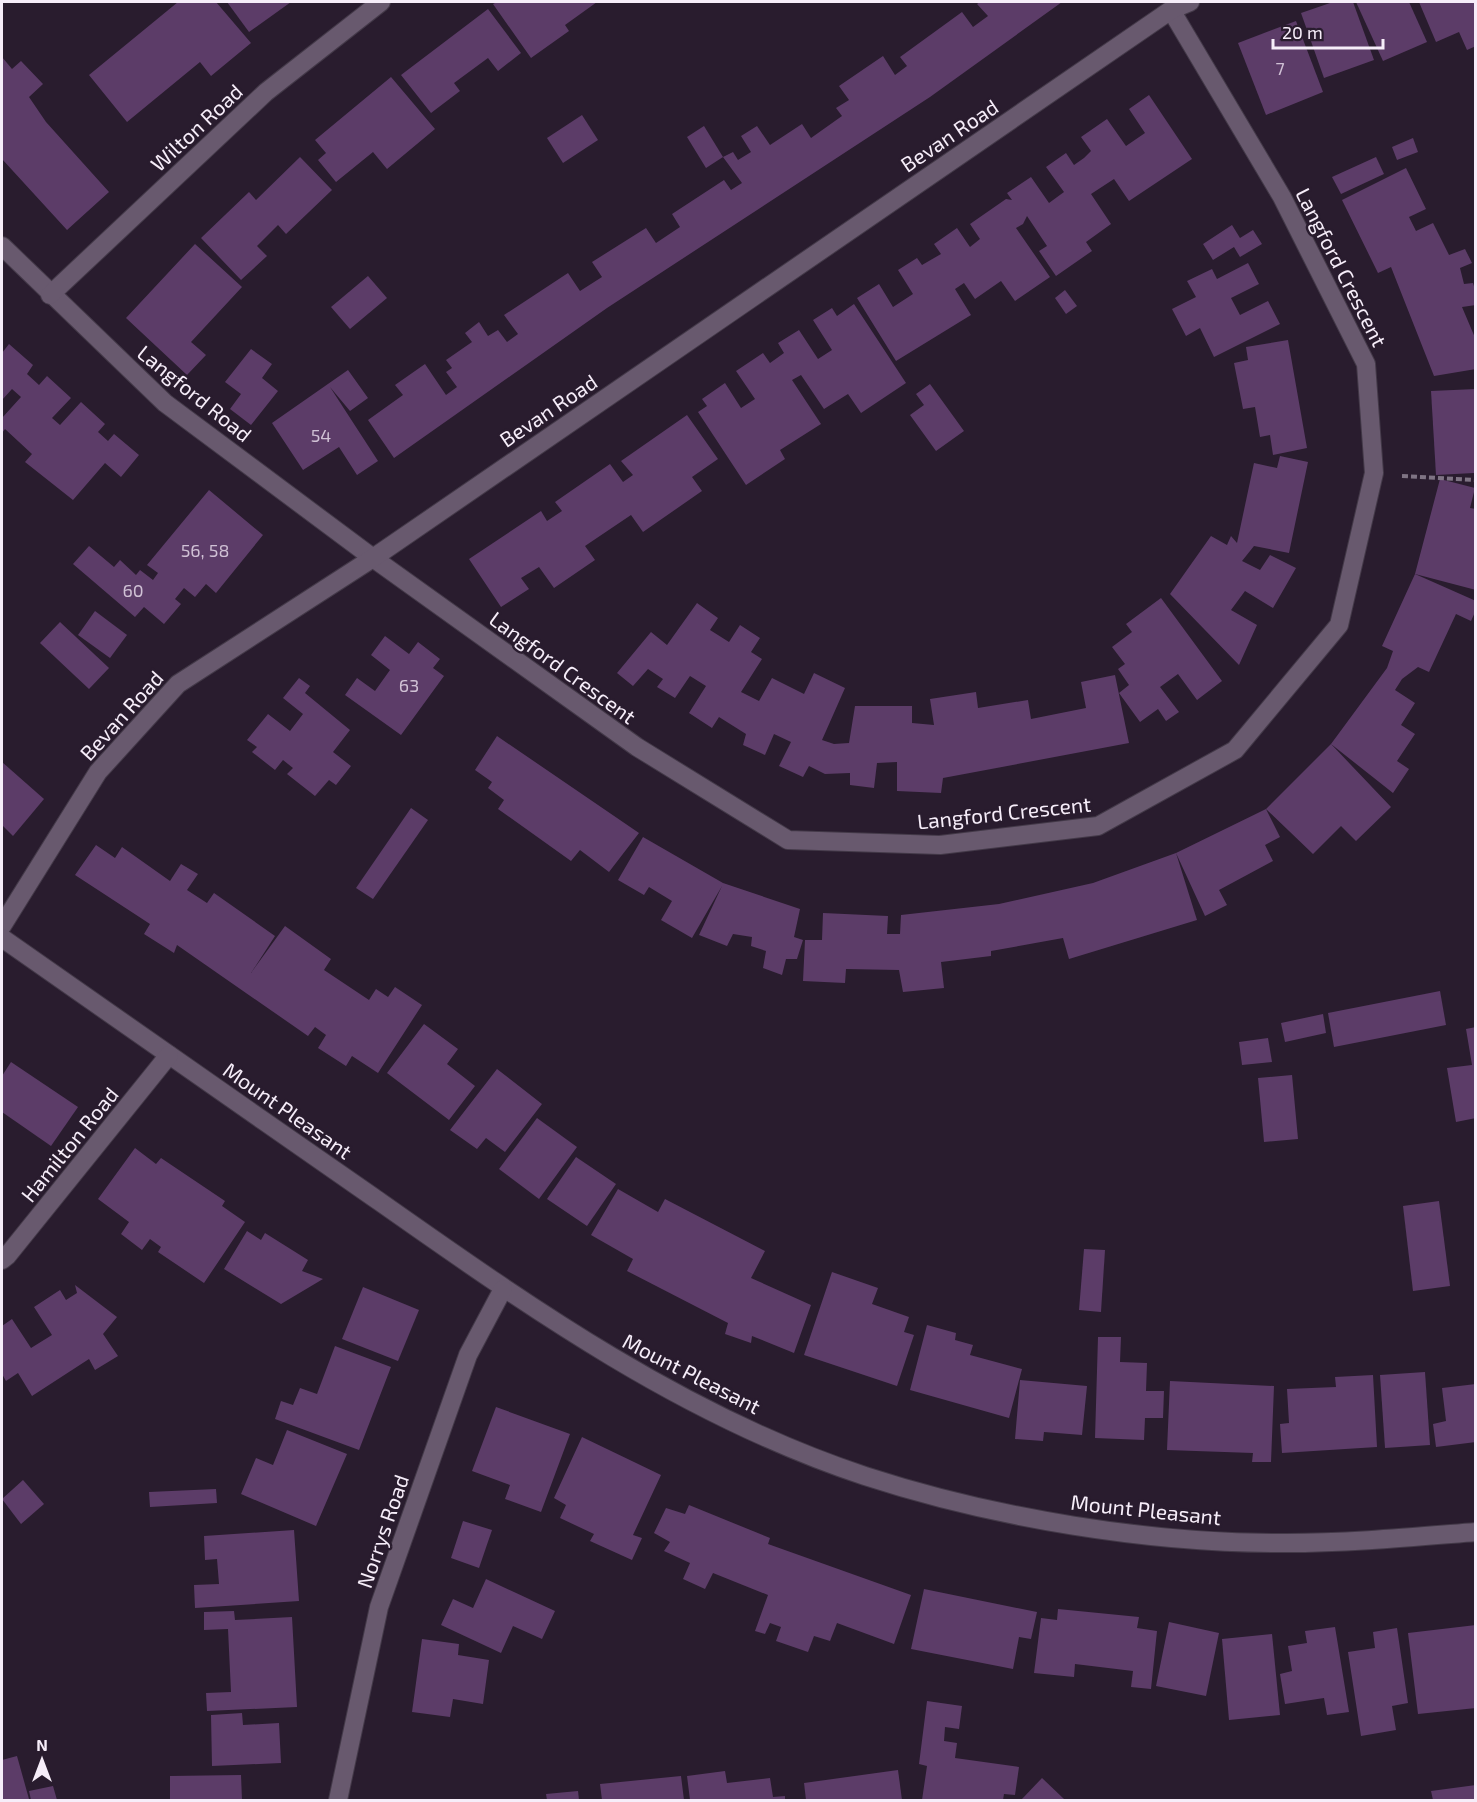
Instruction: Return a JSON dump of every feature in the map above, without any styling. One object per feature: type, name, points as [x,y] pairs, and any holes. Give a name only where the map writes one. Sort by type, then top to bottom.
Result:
[{"type":"street","name":"Wilton Road","points":[[50,295],[266,92],[381,2]]},
{"type":"street","name":"Bevan Road","points":[[2,926],[98,772],[178,684],[373,558],[1170,10],[1190,2]]},
{"type":"street","name":"Langford Crescent","points":[[373,558],[637,747],[788,840],[940,845],[1098,826],[1234,750],[1339,626],[1374,474],[1366,364],[1282,197],[1170,10]]},
{"type":"street","name":"Langford Road","points":[[2,246],[50,295],[165,403],[373,558]]},
{"type":"street","name":"Mount Pleasant","points":[[2,938],[503,1289],[628,1369],[701,1408],[864,1475],[949,1499],[1073,1525],[1194,1539],[1286,1543],[1476,1532]]},
{"type":"street","name":"Hamilton Road","points":[[2,1260],[169,1055]]},
{"type":"street","name":"Norrys Road","points":[[338,1800],[379,1607],[468,1355],[503,1289]]},
{"type":"path","points":[[1374,474],[1476,480]]},
{"type":"building","points":[[178,2],[216,2],[251,43],[211,76],[200,62],[127,122],[89,75]]},
{"type":"building","points":[[227,2],[291,2],[249,32]]},
{"type":"building","points":[[497,2],[597,2],[565,25],[569,31],[531,58],[493,4]]},
{"type":"building","points":[[980,2],[1062,2],[930,97],[607,308],[394,458],[368,420],[403,395],[395,385],[425,364],[446,395],[457,387],[446,372],[452,368],[446,360],[472,342],[465,333],[479,322],[488,336],[498,330],[507,342],[518,334],[504,315],[568,273],[580,291],[602,277],[592,262],[646,228],[656,243],[680,227],[672,214],[724,180],[731,190],[742,183],[723,157],[733,152],[738,160],[751,152],[741,136],[757,126],[770,145],[802,124],[811,138],[842,116],[836,108],[849,100],[839,86],[883,56],[895,75],[907,66],[900,57],[962,12],[973,27],[988,16],[977,4]]},
{"type":"building","points":[[1333,2],[1353,2],[1374,60],[1324,78],[1301,13]]},
{"type":"building","points":[[1356,2],[1409,2],[1427,42],[1383,61]]},
{"type":"building","points":[[1419,2],[1476,2],[1476,46],[1467,50],[1459,32],[1436,42]]},
{"type":"building","points":[[488,9],[521,53],[498,71],[488,58],[454,83],[460,91],[431,113],[401,75]]},
{"type":"building","points":[[1296,21],[1323,92],[1266,115],[1238,43]]},
{"type":"building","points":[[2,57],[12,69],[21,61],[43,84],[29,97],[46,122],[109,192],[67,230],[2,159]]},
{"type":"building","points":[[391,77],[435,129],[387,169],[373,152],[336,182],[318,160],[326,153],[315,140]]},
{"type":"building","points":[[1149,95],[1192,159],[1129,201],[1114,179],[1091,194],[1111,224],[1086,242],[1092,251],[1056,276],[1039,251],[1047,246],[1027,216],[1023,224],[1016,228],[1050,277],[1015,301],[1001,281],[975,299],[964,283],[955,289],[971,315],[896,361],[857,298],[879,284],[893,307],[913,294],[898,270],[917,258],[922,265],[941,254],[934,244],[957,228],[970,247],[980,239],[970,224],[1006,199],[1012,200],[1007,193],[1031,177],[1049,203],[1064,192],[1046,167],[1066,153],[1074,165],[1084,158],[1091,151],[1081,137],[1107,119],[1126,146],[1145,133],[1129,109]]},
{"type":"building","points":[[582,115],[598,140],[563,163],[547,138]]},
{"type":"building","points":[[704,126],[723,157],[706,168],[687,137]]},
{"type":"building","points":[[1413,138],[1418,152],[1397,160],[1392,147]]},
{"type":"building","points":[[300,157],[332,190],[286,234],[278,225],[257,246],[267,256],[241,280],[201,238],[249,192],[256,200]]},
{"type":"building","points":[[1376,157],[1384,174],[1341,194],[1332,177]]},
{"type":"building","points":[[1406,168],[1426,209],[1409,217],[1416,231],[1433,223],[1449,255],[1465,249],[1472,263],[1460,268],[1464,284],[1473,283],[1476,293],[1476,305],[1462,307],[1476,340],[1476,369],[1434,376],[1391,267],[1378,273],[1342,200]]},
{"type":"building","points":[[1232,225],[1240,238],[1253,230],[1262,244],[1240,257],[1234,247],[1213,260],[1203,244]]},
{"type":"building","points":[[195,244],[242,287],[191,342],[206,355],[187,375],[126,318]]},
{"type":"building","points":[[1248,263],[1259,284],[1231,298],[1240,315],[1268,301],[1280,324],[1214,357],[1200,328],[1186,336],[1172,309],[1196,297],[1187,281],[1212,269],[1217,279]]},
{"type":"building","points":[[368,276],[387,298],[350,329],[331,307]]},
{"type":"building","points":[[1065,290],[1077,306],[1066,314],[1055,298]]},
{"type":"building","points":[[854,304],[906,383],[861,413],[848,394],[824,409],[801,375],[792,380],[821,424],[780,450],[785,459],[746,485],[698,412],[707,406],[702,399],[725,383],[741,408],[755,399],[736,371],[763,353],[770,363],[784,353],[778,343],[799,330],[818,359],[832,350],[813,320],[832,308],[837,316]]},
{"type":"building","points":[[1288,340],[1307,448],[1273,455],[1270,435],[1260,437],[1255,407],[1243,409],[1234,363],[1248,360],[1246,347]]},
{"type":"building","points":[[9,344],[33,365],[27,374],[39,385],[47,376],[71,398],[52,418],[60,425],[81,402],[105,424],[98,432],[108,441],[114,434],[139,455],[121,477],[105,463],[73,500],[25,462],[32,454],[5,429],[2,433],[2,418],[21,397],[12,389],[2,400],[2,353]]},
{"type":"building","points":[[251,349],[272,364],[262,378],[278,391],[251,425],[230,409],[241,394],[225,382]]},
{"type":"building","points":[[348,370],[368,398],[350,411],[330,387],[378,461],[357,475],[339,447],[303,470],[272,423]]},
{"type":"building","points":[[930,384],[964,431],[936,451],[910,415],[924,405],[916,394]]},
{"type":"building","points":[[1476,389],[1474,473],[1436,475],[1431,391]]},
{"type":"building","points":[[687,415],[718,459],[692,477],[702,491],[643,532],[631,515],[585,546],[595,560],[554,588],[539,567],[521,578],[529,589],[501,607],[469,559],[541,511],[547,521],[562,511],[555,502],[610,464],[623,482],[633,475],[621,461]]},
{"type":"building","points":[[1280,456],[1308,462],[1289,553],[1254,546],[1242,561],[1260,570],[1270,555],[1296,568],[1273,608],[1245,591],[1231,610],[1257,625],[1239,665],[1170,594],[1211,536],[1227,545],[1231,536],[1237,543],[1254,463],[1277,468]]},
{"type":"building","points":[[1440,479],[1475,488],[1470,508],[1476,509],[1476,590],[1415,574]]},
{"type":"building","points":[[209,490],[263,535],[216,593],[206,584],[195,597],[184,588],[175,599],[181,604],[164,624],[144,607],[135,617],[73,564],[89,546],[114,567],[120,560],[136,575],[140,570],[153,580],[158,573],[147,565]]},
{"type":"building","points":[[1415,574],[1476,601],[1476,610],[1471,621],[1456,614],[1429,672],[1418,667],[1402,679],[1395,690],[1415,703],[1401,725],[1415,734],[1397,761],[1409,769],[1393,793],[1331,744],[1387,668],[1393,651],[1382,646]]},
{"type":"building","points":[[1161,598],[1222,681],[1197,700],[1178,674],[1160,687],[1179,712],[1166,721],[1158,709],[1140,722],[1119,693],[1129,685],[1118,669],[1125,664],[1112,647],[1132,632],[1126,624]]},
{"type":"building","points":[[697,603],[718,618],[710,630],[729,642],[740,625],[760,638],[751,652],[762,659],[741,692],[759,701],[772,678],[804,694],[814,673],[845,688],[822,740],[834,744],[849,743],[855,706],[912,706],[912,723],[934,725],[930,699],[976,692],[978,708],[1028,700],[1031,719],[1086,708],[1081,682],[1115,675],[1129,743],[943,778],[941,793],[897,791],[897,762],[877,763],[874,788],[850,785],[850,773],[825,774],[809,766],[803,777],[779,766],[791,742],[774,734],[765,755],[743,745],[746,734],[719,717],[712,728],[689,713],[706,686],[690,676],[675,698],[657,687],[663,679],[648,669],[633,686],[617,673],[651,632],[667,645]]},
{"type":"building","points":[[95,611],[127,635],[110,658],[78,635]]},
{"type":"building","points":[[60,622],[109,668],[89,689],[40,643]]},
{"type":"building","points":[[385,636],[409,654],[418,642],[440,659],[433,668],[444,676],[401,735],[345,695],[357,678],[375,691],[390,670],[371,655]]},
{"type":"building","points":[[299,678],[310,686],[305,693],[350,730],[333,752],[351,766],[336,785],[329,780],[315,796],[287,774],[293,768],[283,760],[275,770],[252,752],[257,747],[247,740],[268,714],[290,731],[303,714],[283,698]]},
{"type":"building","points":[[497,736],[639,833],[609,872],[580,850],[571,861],[498,809],[504,800],[488,788],[492,782],[475,770]]},
{"type":"building","points":[[1331,744],[1391,807],[1356,841],[1341,826],[1313,854],[1266,809]]},
{"type":"building","points":[[2,762],[44,799],[13,836],[2,825]]},
{"type":"building","points":[[411,808],[428,820],[373,899],[356,888]]},
{"type":"building","points":[[1266,809],[1280,837],[1265,845],[1273,861],[1219,890],[1227,905],[1205,916],[1176,853]]},
{"type":"building","points":[[643,837],[723,883],[800,909],[794,937],[803,940],[797,959],[786,959],[782,975],[763,968],[766,951],[751,946],[752,937],[733,934],[727,946],[699,935],[722,886],[692,938],[661,920],[672,901],[649,887],[644,895],[618,880]]},
{"type":"building","points":[[96,845],[115,858],[122,847],[170,881],[181,864],[198,874],[187,890],[207,903],[214,893],[275,936],[251,973],[285,926],[331,959],[324,970],[369,1000],[376,989],[388,997],[395,987],[422,1005],[378,1073],[352,1056],[346,1066],[318,1048],[326,1035],[315,1027],[308,1036],[177,945],[174,953],[144,934],[150,924],[75,875]]},
{"type":"building","points":[[1176,853],[1197,920],[1069,959],[1063,938],[991,951],[991,956],[941,962],[944,988],[903,992],[899,970],[846,969],[845,983],[803,981],[805,940],[822,940],[823,913],[888,916],[887,934],[900,934],[901,915],[999,904],[1093,883]]},
{"type":"building","points":[[1440,991],[1446,1025],[1334,1047],[1328,1013]]},
{"type":"building","points":[[1323,1014],[1326,1033],[1285,1042],[1281,1023]]},
{"type":"building","points":[[424,1024],[458,1049],[447,1064],[475,1086],[449,1120],[387,1073]]},
{"type":"building","points":[[1476,1027],[1476,1118],[1456,1122],[1447,1068],[1472,1065],[1466,1029]]},
{"type":"building","points":[[1268,1038],[1272,1062],[1242,1065],[1239,1042]]},
{"type":"building","points":[[11,1062],[78,1107],[51,1146],[2,1112],[2,1076]]},
{"type":"building","points":[[497,1069],[542,1104],[505,1152],[486,1138],[477,1149],[450,1130]]},
{"type":"building","points":[[1292,1075],[1298,1139],[1264,1142],[1258,1078]]},
{"type":"building","points":[[537,1118],[577,1147],[539,1199],[499,1169]]},
{"type":"building","points":[[135,1148],[156,1164],[161,1158],[225,1201],[222,1206],[245,1222],[204,1283],[158,1252],[161,1247],[150,1239],[142,1250],[121,1234],[129,1222],[98,1199]]},
{"type":"building","points":[[576,1157],[616,1184],[587,1226],[547,1199]]},
{"type":"building","points":[[618,1189],[658,1212],[665,1199],[765,1251],[751,1278],[811,1305],[794,1353],[752,1336],[751,1343],[725,1334],[728,1323],[627,1271],[633,1259],[591,1235]]},
{"type":"building","points":[[1439,1201],[1450,1286],[1413,1291],[1403,1206]]},
{"type":"building","points":[[247,1231],[261,1240],[265,1233],[308,1260],[302,1271],[323,1279],[281,1304],[224,1269]]},
{"type":"building","points":[[1084,1249],[1105,1250],[1101,1312],[1079,1310]]},
{"type":"building","points":[[832,1272],[878,1288],[872,1304],[909,1317],[904,1332],[914,1335],[897,1386],[804,1355]]},
{"type":"building","points":[[75,1285],[117,1317],[103,1334],[118,1356],[95,1370],[89,1359],[32,1396],[18,1373],[6,1381],[2,1374],[2,1326],[12,1319],[31,1348],[52,1335],[34,1307],[60,1290],[66,1300],[77,1293]]},
{"type":"building","points":[[363,1287],[419,1310],[398,1361],[342,1339]]},
{"type":"building","points":[[927,1325],[956,1333],[955,1340],[973,1345],[970,1355],[1022,1369],[1009,1418],[910,1390]]},
{"type":"building","points":[[1098,1337],[1121,1337],[1120,1362],[1147,1363],[1146,1391],[1164,1391],[1163,1418],[1145,1418],[1144,1440],[1095,1438]]},
{"type":"building","points":[[335,1346],[391,1367],[359,1450],[275,1419],[281,1401],[293,1405],[300,1388],[317,1394]]},
{"type":"building","points":[[1425,1372],[1430,1445],[1385,1448],[1380,1375]]},
{"type":"building","points":[[1373,1375],[1377,1447],[1282,1453],[1280,1424],[1289,1423],[1287,1389],[1336,1387],[1335,1377]]},
{"type":"building","points":[[1020,1380],[1087,1386],[1082,1435],[1044,1432],[1043,1441],[1015,1439]]},
{"type":"building","points":[[1170,1381],[1274,1386],[1271,1462],[1252,1462],[1253,1453],[1167,1450]]},
{"type":"building","points":[[1476,1384],[1476,1442],[1436,1447],[1433,1424],[1446,1421],[1442,1388]]},
{"type":"building","points":[[496,1407],[570,1434],[541,1512],[505,1499],[510,1485],[472,1471]]},
{"type":"building","points":[[287,1430],[347,1454],[316,1526],[241,1494],[256,1458],[273,1465]]},
{"type":"building","points":[[582,1437],[661,1475],[633,1535],[642,1538],[632,1560],[590,1541],[594,1534],[560,1518],[566,1505],[554,1498]]},
{"type":"building","points":[[23,1480],[44,1504],[21,1524],[2,1499]]},
{"type":"building","points":[[216,1489],[217,1503],[150,1507],[149,1492]]},
{"type":"building","points":[[689,1505],[770,1538],[768,1544],[911,1595],[894,1644],[837,1623],[830,1641],[814,1636],[808,1652],[776,1641],[781,1627],[770,1623],[765,1634],[755,1631],[768,1595],[713,1573],[705,1589],[683,1579],[690,1563],[664,1551],[670,1542],[654,1533],[666,1508],[685,1514]]},
{"type":"building","points":[[463,1521],[492,1530],[479,1568],[451,1558]]},
{"type":"building","points":[[294,1530],[299,1601],[195,1608],[194,1585],[219,1584],[217,1559],[205,1560],[204,1536]]},
{"type":"building","points":[[486,1579],[555,1611],[542,1639],[513,1626],[501,1653],[441,1625],[453,1599],[473,1608]]},
{"type":"building","points":[[924,1589],[1037,1612],[1031,1639],[1019,1637],[1013,1669],[911,1649]]},
{"type":"building","points":[[1058,1609],[1139,1617],[1137,1628],[1157,1631],[1151,1689],[1131,1687],[1133,1671],[1075,1664],[1074,1677],[1034,1673],[1041,1618],[1057,1620]]},
{"type":"building","points":[[234,1611],[235,1620],[292,1617],[297,1707],[207,1711],[206,1693],[231,1692],[228,1629],[204,1630],[204,1612]]},
{"type":"building","points":[[1169,1622],[1219,1633],[1206,1696],[1156,1686]]},
{"type":"building","points":[[1476,1625],[1476,1708],[1418,1714],[1408,1633]]},
{"type":"building","points":[[1335,1627],[1349,1712],[1327,1715],[1324,1698],[1285,1704],[1280,1674],[1292,1671],[1288,1646],[1307,1643],[1305,1631]]},
{"type":"building","points":[[1397,1628],[1408,1703],[1392,1706],[1396,1730],[1361,1736],[1348,1652],[1375,1648],[1373,1632]]},
{"type":"building","points":[[1272,1634],[1280,1715],[1229,1720],[1222,1639]]},
{"type":"building","points":[[422,1639],[459,1644],[458,1655],[489,1660],[483,1704],[453,1699],[450,1717],[412,1712]]},
{"type":"building","points":[[927,1701],[962,1706],[959,1729],[945,1727],[944,1741],[957,1743],[955,1758],[1019,1767],[1015,1795],[1004,1794],[1003,1800],[922,1800],[927,1766],[919,1764]]},
{"type":"building","points":[[242,1713],[243,1725],[279,1723],[281,1763],[212,1766],[211,1715]]},
{"type":"building","points":[[17,1756],[29,1799],[3,1800],[2,1760]]},
{"type":"building","points":[[898,1770],[902,1800],[806,1800],[804,1783]]},
{"type":"building","points":[[725,1771],[727,1783],[770,1778],[773,1797],[785,1796],[785,1800],[690,1800],[687,1776]]},
{"type":"building","points":[[241,1775],[242,1800],[170,1800],[170,1776]]},
{"type":"building","points":[[681,1776],[684,1800],[602,1800],[600,1784]]},
{"type":"building","points":[[1042,1778],[1064,1799],[1063,1800],[1022,1799]]},
{"type":"building","points":[[1476,1785],[1476,1800],[1433,1800],[1431,1791]]},
{"type":"building","points":[[53,1786],[57,1800],[31,1800],[29,1791]]},
{"type":"building","points":[[578,1791],[579,1800],[547,1800],[546,1794]]}]
